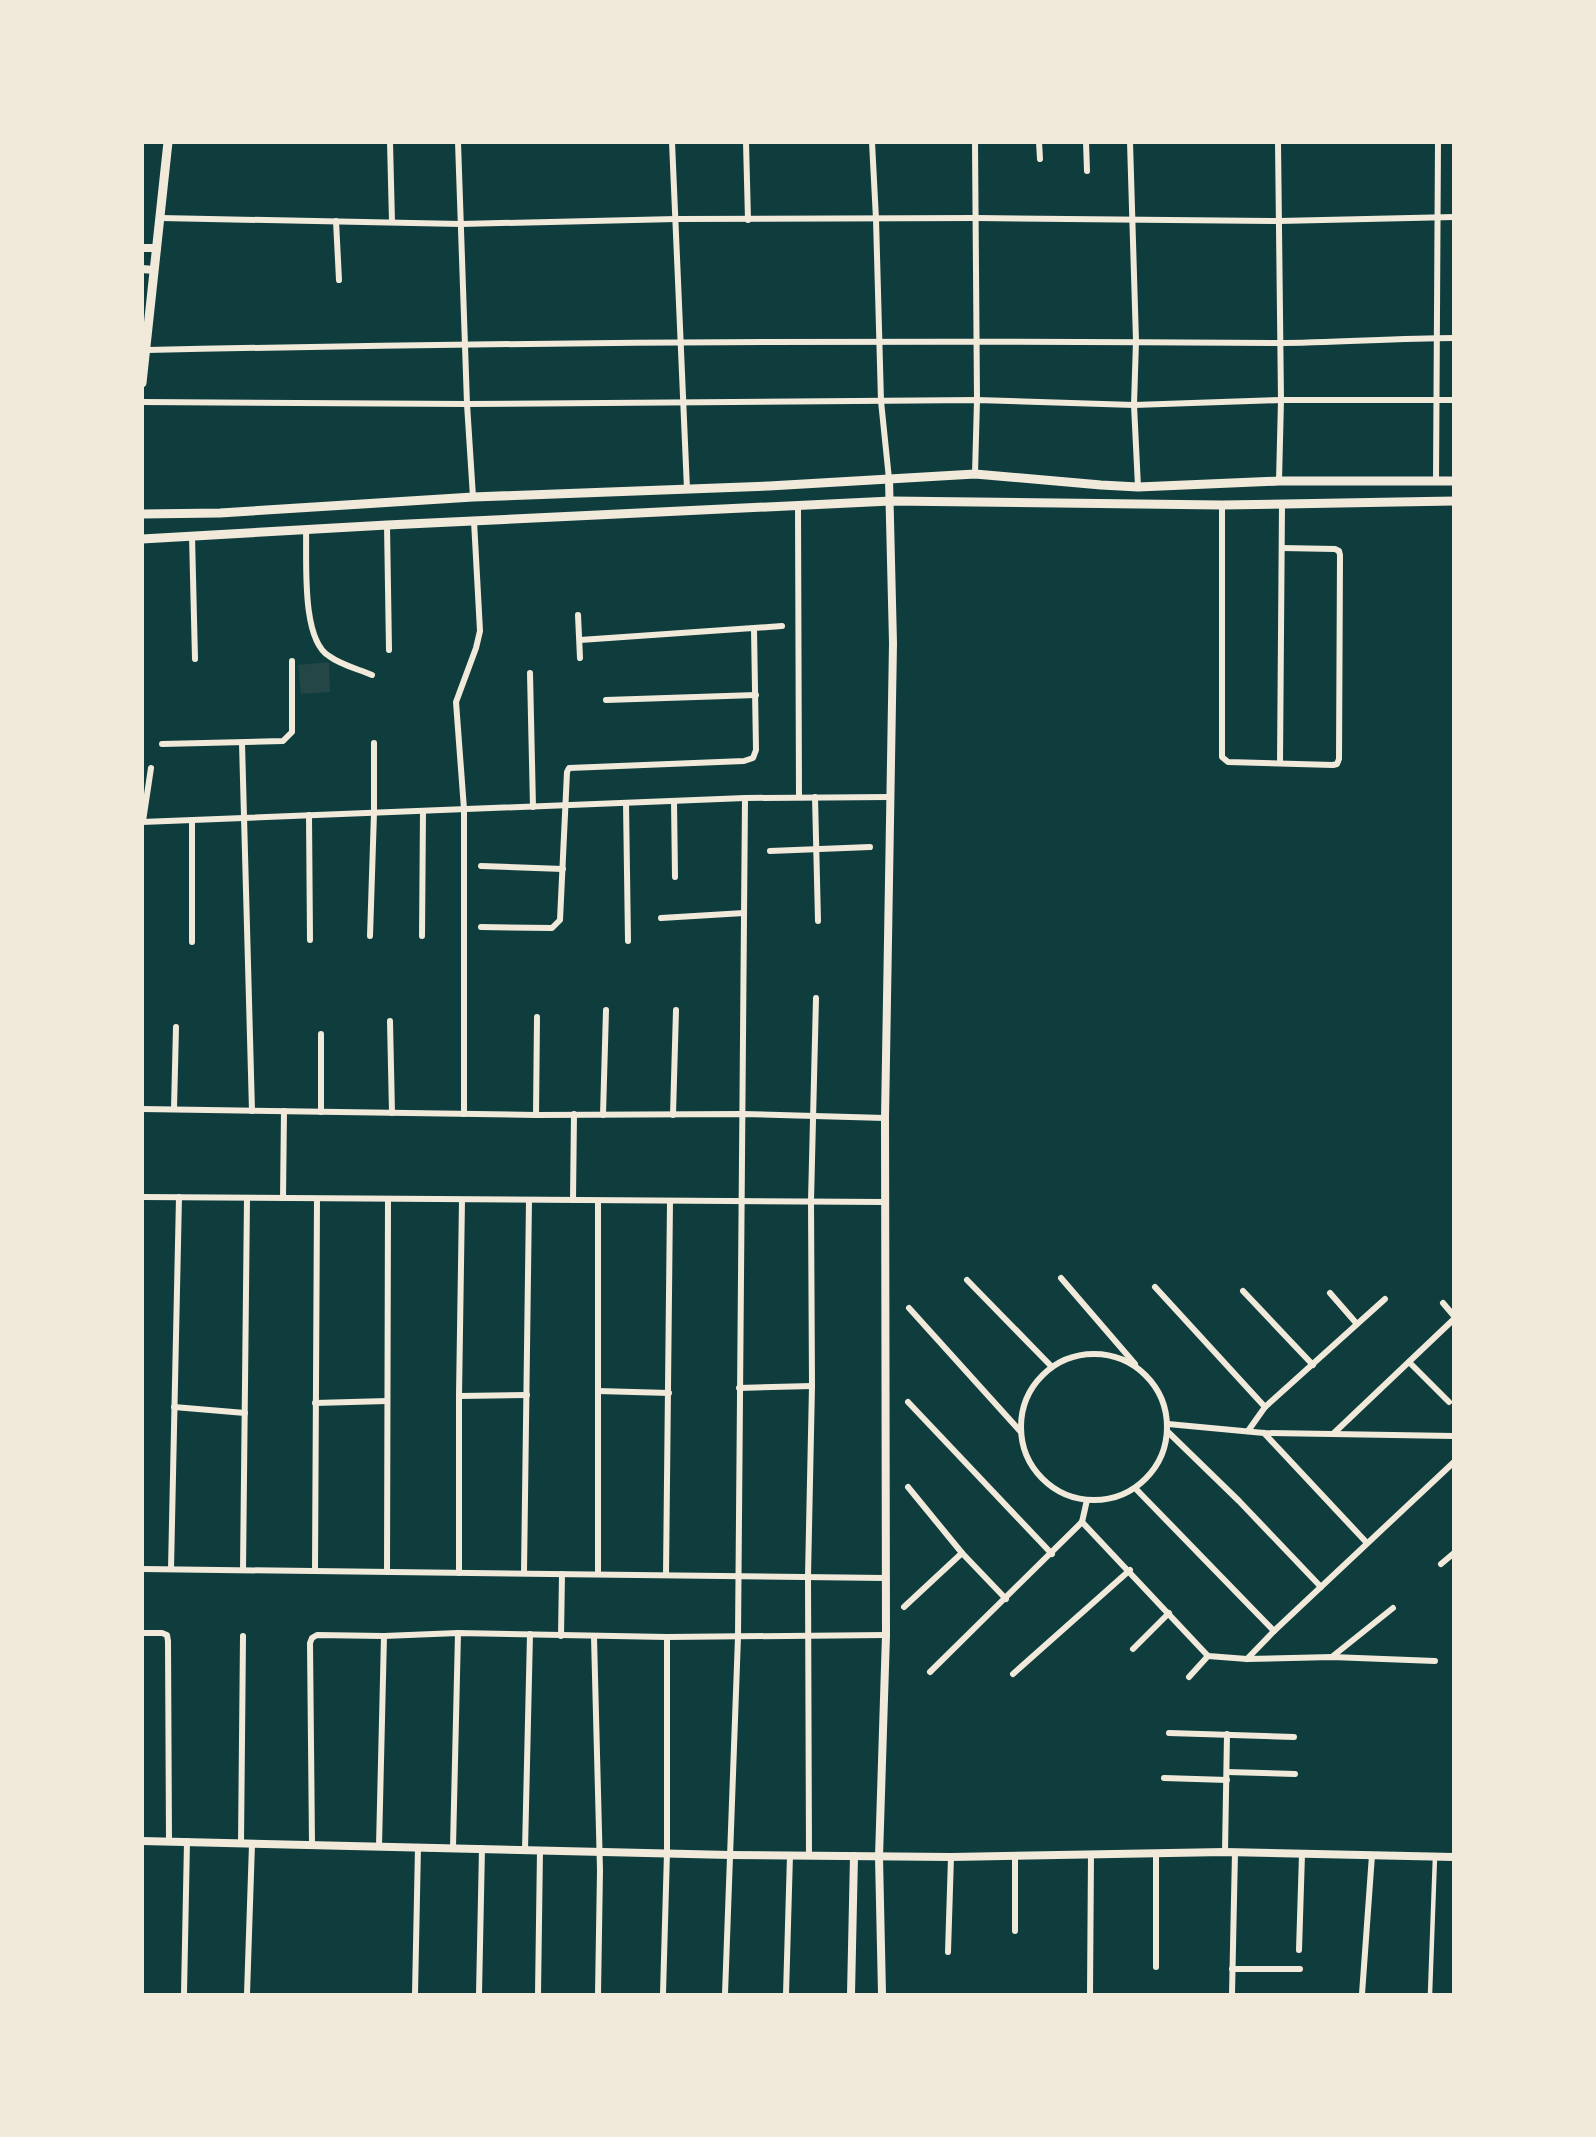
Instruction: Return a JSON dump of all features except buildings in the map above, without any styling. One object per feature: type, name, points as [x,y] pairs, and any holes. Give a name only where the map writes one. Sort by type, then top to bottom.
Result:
[{"type":"main road","points":[[142,383],[168,142]]},
{"type":"main road","points":[[142,514],[231,512],[473,497],[687,489],[975,474],[1138,487],[1279,481],[1454,481]]},
{"type":"main road","points":[[142,539],[891,501],[1222,505],[1454,501]]},
{"type":"street","points":[[390,142],[392,222]]},
{"type":"street","points":[[458,142],[467,404],[473,497]]},
{"type":"street","points":[[672,142],[687,489]]},
{"type":"street","points":[[746,142],[748,220]]},
{"type":"street","points":[[872,142],[880,401],[891,501],[893,644],[885,1118],[886,1635],[879,1857],[882,1995]]},
{"type":"street","points":[[975,142],[977,340],[975,474]]},
{"type":"street","points":[[1039,142],[1040,159]]},
{"type":"street","points":[[1086,142],[1087,171]]},
{"type":"street","points":[[1130,142],[1136,341],[1134,405],[1138,487]]},
{"type":"street","points":[[1278,142],[1281,343],[1279,481]]},
{"type":"street","points":[[1436,481],[1438,142]]},
{"type":"street","points":[[161,218],[460,224],[676,219],[976,218],[1278,221],[1454,217]]},
{"type":"street","points":[[336,221],[339,280]]},
{"type":"street","points":[[142,248],[157,248]]},
{"type":"street","points":[[142,269],[154,270]]},
{"type":"street","points":[[147,350],[465,343],[977,340],[1281,343],[1454,338]]},
{"type":"street","points":[[142,402],[467,404],[977,400],[1134,405],[1281,400],[1454,400]]},
{"type":"street","points":[[1280,763],[1282,504]]},
{"type":"street","points":[[1222,505],[1222,757],[1228,762],[1333,765],[1337,764],[1339,551],[1282,548]]},
{"type":"street","points":[[798,506],[798,797]]},
{"type":"street","points":[[464,1114],[464,809],[456,702],[480,631],[474,521]]},
{"type":"street","points":[[387,525],[389,650]]},
{"type":"street","points":[[306,530],[309,613],[312,632],[329,656],[372,675]]},
{"type":"street","points":[[192,536],[195,659]]},
{"type":"street","points":[[578,615],[580,658]]},
{"type":"street","points":[[580,640],[782,626]]},
{"type":"street","points":[[481,927],[552,928],[560,920],[569,768],[744,761],[753,758],[756,750],[754,629]]},
{"type":"street","points":[[162,744],[284,741],[292,732],[292,661]]},
{"type":"street","points":[[530,674],[533,807]]},
{"type":"street","points":[[606,700],[756,695]]},
{"type":"street","points":[[242,743],[246,818],[252,1111]]},
{"type":"street","points":[[370,936],[374,743]]},
{"type":"street","points":[[151,768],[143,822],[745,798],[890,797]]},
{"type":"street","points":[[815,797],[818,921]]},
{"type":"street","points":[[725,1995],[738,1637],[745,798]]},
{"type":"street","points":[[674,801],[675,877]]},
{"type":"street","points":[[626,803],[628,941]]},
{"type":"street","points":[[422,936],[423,811]]},
{"type":"street","points":[[309,815],[310,940]]},
{"type":"street","points":[[192,820],[192,942]]},
{"type":"street","points":[[770,851],[870,847]]},
{"type":"street","points":[[481,866],[563,869]]},
{"type":"street","points":[[662,918],[744,913]]},
{"type":"street","points":[[809,1855],[808,1576],[812,1386],[811,1201],[816,998]]},
{"type":"street","points":[[603,1115],[606,1010]]},
{"type":"street","points":[[674,1115],[676,1010]]},
{"type":"street","points":[[536,1115],[537,1017]]},
{"type":"street","points":[[390,1021],[392,1113]]},
{"type":"street","points":[[174,1110],[176,1027]]},
{"type":"street","points":[[321,1034],[321,1112]]},
{"type":"street","points":[[142,1109],[536,1115],[743,1114],[885,1118]]},
{"type":"street","points":[[283,1198],[284,1111]]},
{"type":"street","points":[[573,1200],[574,1114]]},
{"type":"street","points":[[142,1197],[885,1202]]},
{"type":"street","points":[[171,1569],[179,1197]]},
{"type":"street","points":[[243,1570],[247,1198]]},
{"type":"street","points":[[315,1571],[317,1199]]},
{"type":"street","points":[[387,1572],[388,1199]]},
{"type":"street","points":[[459,1573],[462,1200]]},
{"type":"street","points":[[525,1574],[529,1200]]},
{"type":"street","points":[[598,1201],[598,1574]]},
{"type":"street","points":[[666,1575],[670,1201]]},
{"type":"street","points":[[1060,1278],[1137,1367],[1150,1378],[1166,1407],[1168,1432],[1161,1458],[1150,1475],[1135,1488],[1112,1498],[1087,1500],[1068,1496],[1052,1487],[1038,1474],[1028,1458],[1022,1440],[1021,1422],[1028,1396],[1038,1380],[1052,1367],[1077,1356],[1104,1354],[1121,1358],[1137,1367]]},
{"type":"street","points":[[967,1280],[1052,1367]]},
{"type":"street","points":[[1155,1287],[1265,1407]]},
{"type":"street","points":[[1243,1292],[1313,1365]]},
{"type":"street","points":[[1330,1293],[1357,1324]]},
{"type":"street","points":[[1248,1431],[1265,1407],[1385,1299]]},
{"type":"street","points":[[1334,1433],[1454,1317],[1443,1303]]},
{"type":"street","points":[[909,1308],[1021,1432]]},
{"type":"street","points":[[1409,1362],[1449,1402]]},
{"type":"street","points":[[740,1388],[812,1386]]},
{"type":"street","points":[[598,1391],[669,1393]]},
{"type":"street","points":[[459,1396],[527,1395]]},
{"type":"street","points":[[315,1403],[387,1401]]},
{"type":"street","points":[[908,1402],[1052,1554]]},
{"type":"street","points":[[174,1407],[245,1413]]},
{"type":"street","points":[[1168,1424],[1264,1433],[1454,1436]]},
{"type":"street","points":[[1168,1432],[1321,1587]]},
{"type":"street","points":[[1264,1433],[1367,1543]]},
{"type":"street","points":[[1247,1659],[1454,1462]]},
{"type":"street","points":[[908,1487],[962,1553],[1006,1599]]},
{"type":"street","points":[[1135,1488],[1274,1631]]},
{"type":"street","points":[[930,1672],[1083,1522],[1087,1500]]},
{"type":"street","points":[[1083,1522],[1209,1656],[1247,1659],[1332,1657],[1435,1661]]},
{"type":"street","points":[[904,1607],[962,1553]]},
{"type":"street","points":[[1441,1564],[1454,1553]]},
{"type":"street","points":[[142,1569],[885,1578]]},
{"type":"street","points":[[1013,1674],[1130,1570]]},
{"type":"street","points":[[561,1636],[562,1574]]},
{"type":"street","points":[[1332,1657],[1393,1608]]},
{"type":"street","points":[[1133,1649],[1169,1613]]},
{"type":"street","points":[[142,1633],[167,1635],[170,1841]]},
{"type":"street","points":[[312,1844],[310,1643],[317,1635],[384,1636],[458,1633],[594,1637],[738,1637],[886,1635]]},
{"type":"street","points":[[453,1847],[458,1633]]},
{"type":"street","points":[[525,1850],[530,1634]]},
{"type":"street","points":[[241,1843],[243,1636]]},
{"type":"street","points":[[379,1846],[384,1636]]},
{"type":"street","points":[[594,1637],[599,1851],[598,1995]]},
{"type":"street","points":[[663,1995],[667,1852],[666,1637]]},
{"type":"street","points":[[1189,1677],[1209,1656]]},
{"type":"street","points":[[1169,1733],[1294,1737]]},
{"type":"street","points":[[1225,1852],[1227,1734]]},
{"type":"street","points":[[1164,1778],[1295,1774]]},
{"type":"street","points":[[142,1841],[879,1857],[1225,1852],[1454,1857]]},
{"type":"street","points":[[184,1995],[188,1841]]},
{"type":"street","points":[[247,1995],[252,1844]]},
{"type":"street","points":[[415,1995],[418,1847]]},
{"type":"street","points":[[478,1995],[482,1848]]},
{"type":"street","points":[[538,1995],[540,1850]]},
{"type":"street","points":[[1232,1995],[1235,1852]]},
{"type":"street","points":[[1090,1995],[1091,1854]]},
{"type":"street","points":[[1156,1854],[1156,1967]]},
{"type":"street","points":[[1299,1950],[1302,1854]]},
{"type":"street","points":[[786,1995],[790,1855]]},
{"type":"street","points":[[1015,1855],[1015,1930]]},
{"type":"street","points":[[1362,1995],[1372,1855]]},
{"type":"street","points":[[851,1995],[854,1856]]},
{"type":"street","points":[[1430,1995],[1435,1856]]},
{"type":"street","points":[[948,1953],[951,1857]]},
{"type":"street","points":[[1232,1969],[1300,1969]]},
{"type":"shaded area","points":[[329,662],[330,692],[301,694],[298,665]]}]
